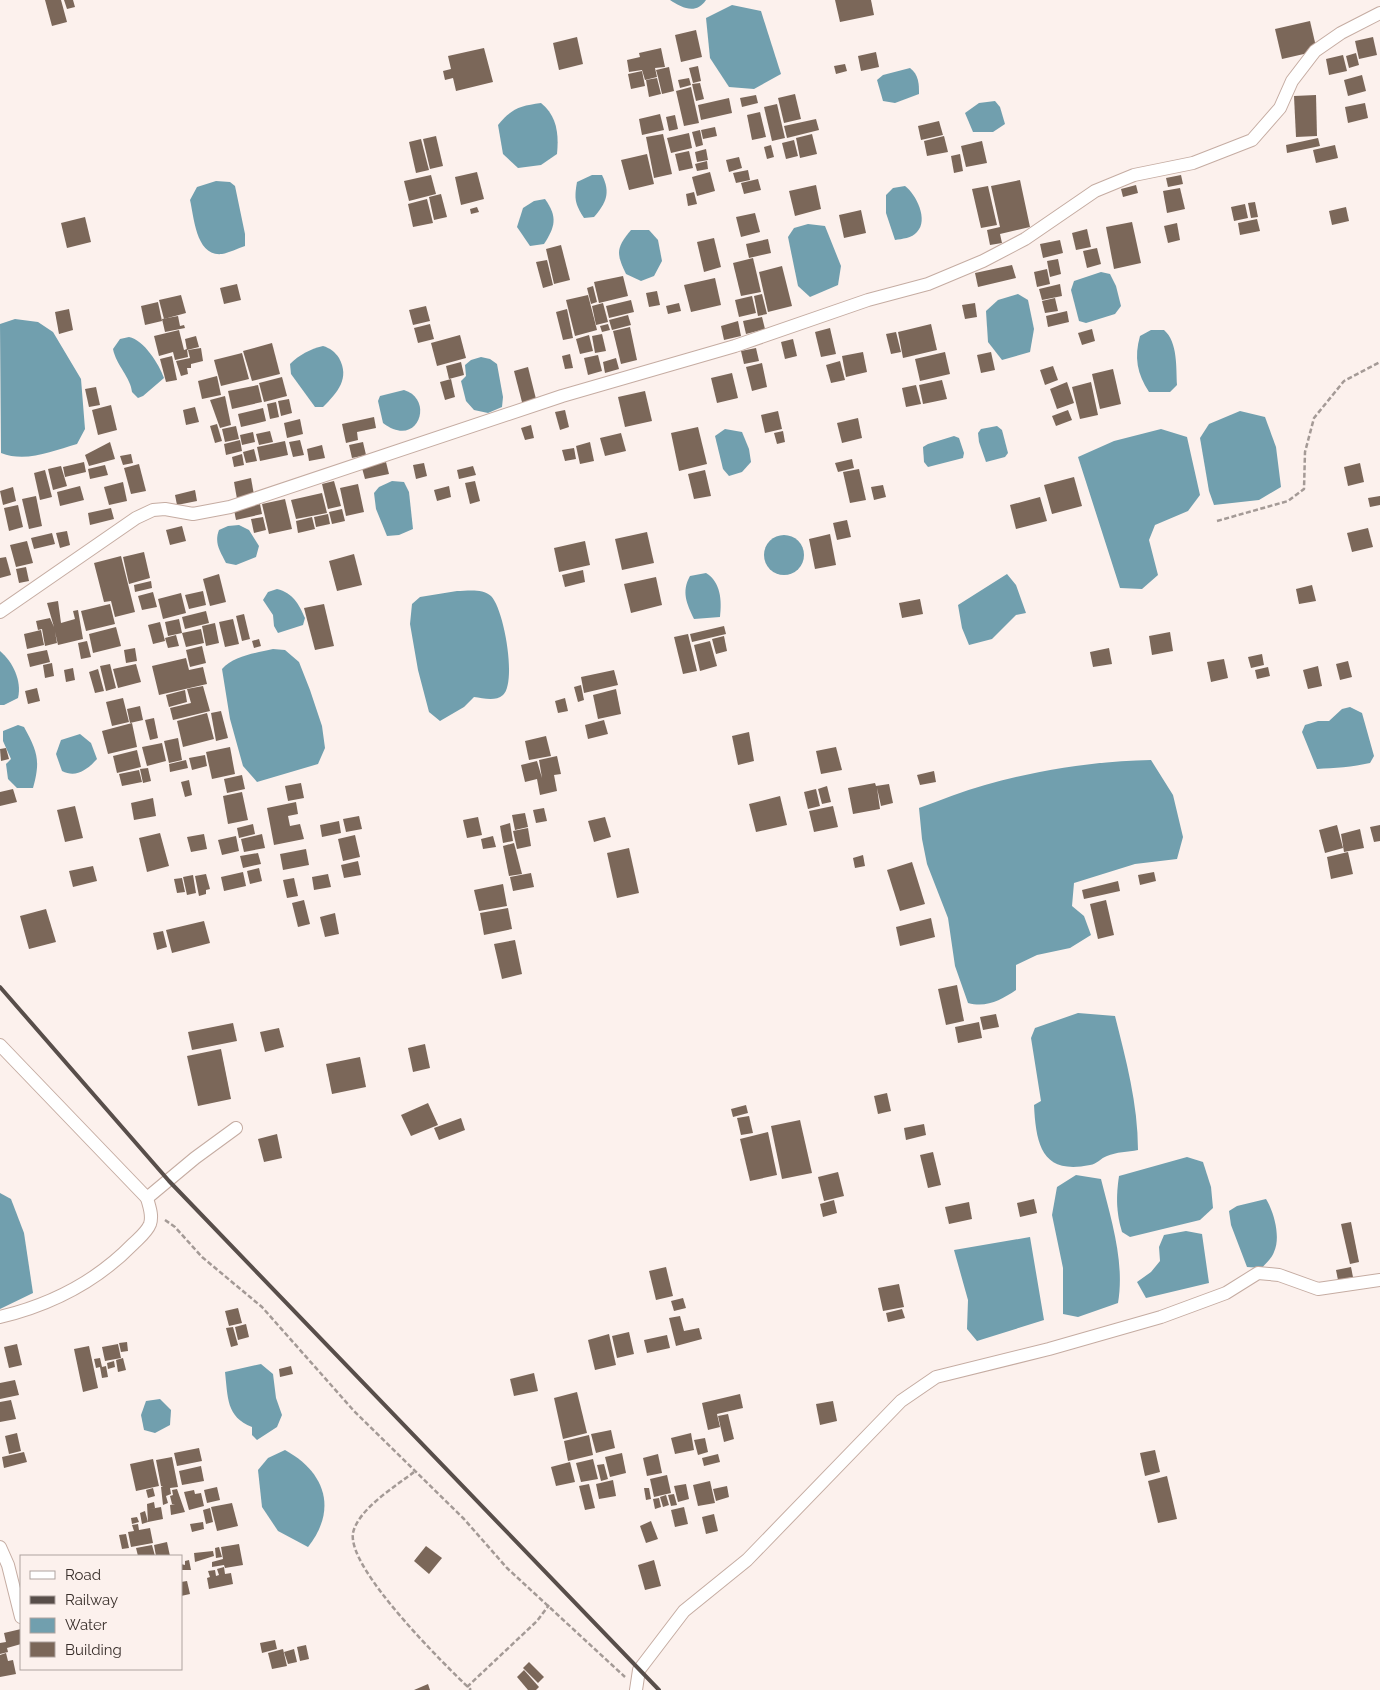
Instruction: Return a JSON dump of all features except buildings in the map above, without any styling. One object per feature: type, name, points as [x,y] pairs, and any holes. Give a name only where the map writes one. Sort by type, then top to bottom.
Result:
[{"type":"street","points":[[0,612],[136,518],[154,510],[166,509],[193,514],[230,507],[562,396],[735,346],[868,300],[928,284],[983,261],[1025,239],[1095,191],[1134,175],[1193,163],[1252,140],[1280,108],[1292,81],[1315,51],[1340,33],[1380,14]]},
{"type":"street","points":[[0,1044],[147,1198],[151,1211],[151,1220],[146,1230],[98,1276],[62,1296],[23,1311],[0,1317]]},
{"type":"street","points":[[147,1198],[195,1158],[236,1128]]},
{"type":"street","points":[[636,1689],[639,1670],[684,1610],[747,1560],[901,1401],[936,1377],[1049,1349],[1162,1317],[1226,1293],[1258,1273],[1279,1275],[1318,1289],[1380,1280]]},
{"type":"street","points":[[0,1547],[8,1565],[20,1613]]},
{"type":"path","points":[[1217,521],[1288,501],[1304,489],[1305,452],[1314,418],[1344,381],[1380,362]]},
{"type":"path","points":[[151,1211],[174,1227],[202,1257],[262,1308],[354,1411],[464,1519],[507,1568],[550,1605],[636,1689]]},
{"type":"path","points":[[414,1472],[361,1516],[353,1534],[357,1553],[389,1603],[421,1641],[470,1690]]},
{"type":"path","points":[[468,1687],[550,1605]]},
{"type":"water","points":[[670,0],[706,0],[702,5],[689,9]]},
{"type":"water","points":[[732,5],[761,11],[781,74],[754,89],[729,87],[710,58],[706,18]]},
{"type":"water","points":[[910,68],[917,77],[919,94],[895,103],[883,101],[877,80],[883,75]]},
{"type":"water","points":[[995,101],[1000,107],[1005,124],[993,132],[973,132],[965,113],[979,103]]},
{"type":"water","points":[[541,103],[551,114],[556,126],[558,139],[557,154],[541,165],[518,168],[503,154],[498,125],[512,111],[527,105]]},
{"type":"water","points":[[592,175],[602,175],[607,193],[602,207],[594,217],[584,218],[576,201],[577,182]]},
{"type":"water","points":[[216,181],[230,182],[235,186],[245,234],[245,246],[222,254],[213,253],[202,243],[195,225],[190,200],[197,187]]},
{"type":"water","points":[[905,186],[917,201],[922,221],[915,234],[907,238],[895,240],[886,213],[886,195],[893,188]]},
{"type":"water","points":[[545,199],[552,211],[553,227],[544,244],[530,246],[517,227],[523,208],[534,201]]},
{"type":"water","points":[[808,224],[825,226],[841,266],[838,285],[810,297],[798,286],[788,237],[794,228]]},
{"type":"water","points":[[631,230],[649,230],[658,240],[662,261],[654,276],[641,281],[626,274],[619,256],[620,246]]},
{"type":"water","points":[[1101,272],[1110,274],[1116,286],[1121,306],[1115,314],[1086,323],[1079,321],[1071,290],[1074,281]]},
{"type":"water","points":[[1018,294],[1028,300],[1034,329],[1030,352],[1002,360],[988,342],[986,311],[998,300]]},
{"type":"water","points":[[15,319],[38,322],[53,332],[81,379],[85,429],[77,444],[39,455],[20,457],[1,453],[0,324]]},
{"type":"water","points":[[1151,330],[1164,330],[1172,341],[1177,385],[1170,392],[1149,392],[1139,372],[1137,351],[1140,336]]},
{"type":"water","points":[[129,337],[135,339],[145,348],[159,366],[164,378],[138,398],[132,392],[113,349],[120,339]]},
{"type":"water","points":[[323,346],[339,358],[342,365],[343,378],[338,390],[323,407],[315,407],[291,374],[290,364],[305,353]]},
{"type":"water","points":[[481,357],[490,359],[497,364],[503,397],[502,407],[488,413],[474,410],[466,401],[461,381],[466,376],[465,365],[471,360]]},
{"type":"water","points":[[404,390],[413,395],[419,403],[420,412],[418,420],[413,427],[405,430],[395,430],[383,423],[378,401],[380,396]]},
{"type":"water","points":[[1240,411],[1265,417],[1276,447],[1281,487],[1259,500],[1214,505],[1209,491],[1200,438],[1209,424]]},
{"type":"water","points":[[997,426],[1002,430],[1008,453],[1005,457],[986,462],[978,433],[981,429]]},
{"type":"water","points":[[725,429],[742,432],[749,449],[751,462],[742,472],[729,476],[723,469],[715,436]]},
{"type":"water","points":[[1161,429],[1187,437],[1200,495],[1188,511],[1155,525],[1149,540],[1158,575],[1142,589],[1120,588],[1078,457],[1114,441]]},
{"type":"water","points":[[954,436],[959,438],[964,453],[963,458],[928,467],[924,462],[923,447]]},
{"type":"water","points":[[392,481],[404,482],[409,492],[413,529],[399,535],[387,536],[376,509],[374,493],[379,487]]},
{"type":"water","points":[[239,525],[249,530],[259,546],[256,557],[236,565],[226,563],[217,543],[219,530],[228,526]]},
{"type":"water","points":[[784,535],[798,541],[804,555],[798,569],[784,575],[770,569],[764,555],[770,541]]},
{"type":"water","points":[[706,573],[715,581],[718,587],[721,605],[720,617],[694,619],[685,593],[687,582],[690,576]]},
{"type":"water","points":[[1007,574],[1016,585],[1026,613],[1016,615],[992,639],[969,645],[962,628],[958,605]]},
{"type":"water","points":[[277,589],[287,593],[298,604],[305,618],[303,625],[278,633],[274,626],[273,615],[263,600],[268,592]]},
{"type":"water","points":[[474,590],[487,593],[496,603],[507,646],[509,676],[507,688],[500,697],[489,699],[474,697],[464,707],[440,721],[429,712],[418,670],[410,624],[412,604],[420,597]]},
{"type":"water","points":[[273,649],[285,650],[299,662],[322,726],[325,748],[318,764],[257,782],[243,766],[230,719],[222,669],[239,658]]},
{"type":"water","points":[[0,651],[12,666],[19,685],[18,698],[4,705],[0,705]]},
{"type":"water","points":[[1350,707],[1362,713],[1374,756],[1370,763],[1317,769],[1302,732],[1305,725],[1318,721],[1329,721],[1342,709]]},
{"type":"water","points":[[18,725],[24,727],[35,749],[37,770],[33,788],[17,788],[8,779],[6,764],[11,759],[3,741],[3,731]]},
{"type":"water","points":[[80,734],[91,743],[97,759],[81,772],[72,774],[62,771],[56,754],[61,740]]},
{"type":"water","points":[[1151,760],[1173,795],[1183,837],[1177,859],[1135,864],[1074,883],[1072,906],[1084,916],[1091,935],[1070,948],[1037,955],[1016,965],[1016,990],[1005,997],[988,1004],[968,1003],[955,966],[948,918],[927,864],[919,808],[977,787],[1026,775],[1088,764]]},
{"type":"water","points":[[1078,1013],[1115,1016],[1134,1099],[1138,1150],[1114,1154],[1092,1164],[1074,1167],[1052,1161],[1045,1154],[1040,1144],[1034,1105],[1041,1101],[1031,1038],[1035,1028]]},
{"type":"water","points":[[1187,1157],[1203,1162],[1211,1187],[1213,1208],[1200,1220],[1130,1237],[1122,1232],[1117,1204],[1119,1176]]},
{"type":"water","points":[[1076,1175],[1101,1179],[1113,1225],[1120,1272],[1118,1303],[1078,1317],[1063,1314],[1063,1268],[1052,1215],[1057,1187]]},
{"type":"water","points":[[0,1193],[11,1199],[24,1233],[33,1293],[0,1309]]},
{"type":"water","points":[[1266,1199],[1276,1225],[1276,1246],[1272,1256],[1262,1268],[1247,1267],[1231,1225],[1229,1211],[1237,1206]]},
{"type":"water","points":[[1186,1231],[1202,1234],[1209,1283],[1146,1298],[1137,1282],[1151,1272],[1160,1261],[1159,1247],[1164,1235]]},
{"type":"water","points":[[1030,1237],[1044,1320],[977,1341],[967,1329],[968,1300],[954,1250]]},
{"type":"water","points":[[261,1364],[273,1374],[276,1398],[282,1415],[277,1427],[257,1440],[252,1435],[252,1427],[243,1423],[233,1412],[228,1398],[225,1372]]},
{"type":"water","points":[[160,1399],[171,1410],[170,1425],[155,1433],[144,1430],[141,1415],[146,1401]]},
{"type":"water","points":[[285,1450],[310,1469],[318,1480],[323,1492],[323,1519],[308,1547],[278,1531],[262,1507],[258,1470],[268,1458]]},
{"type":"railway","points":[[0,987],[169,1181],[659,1690]]}]
